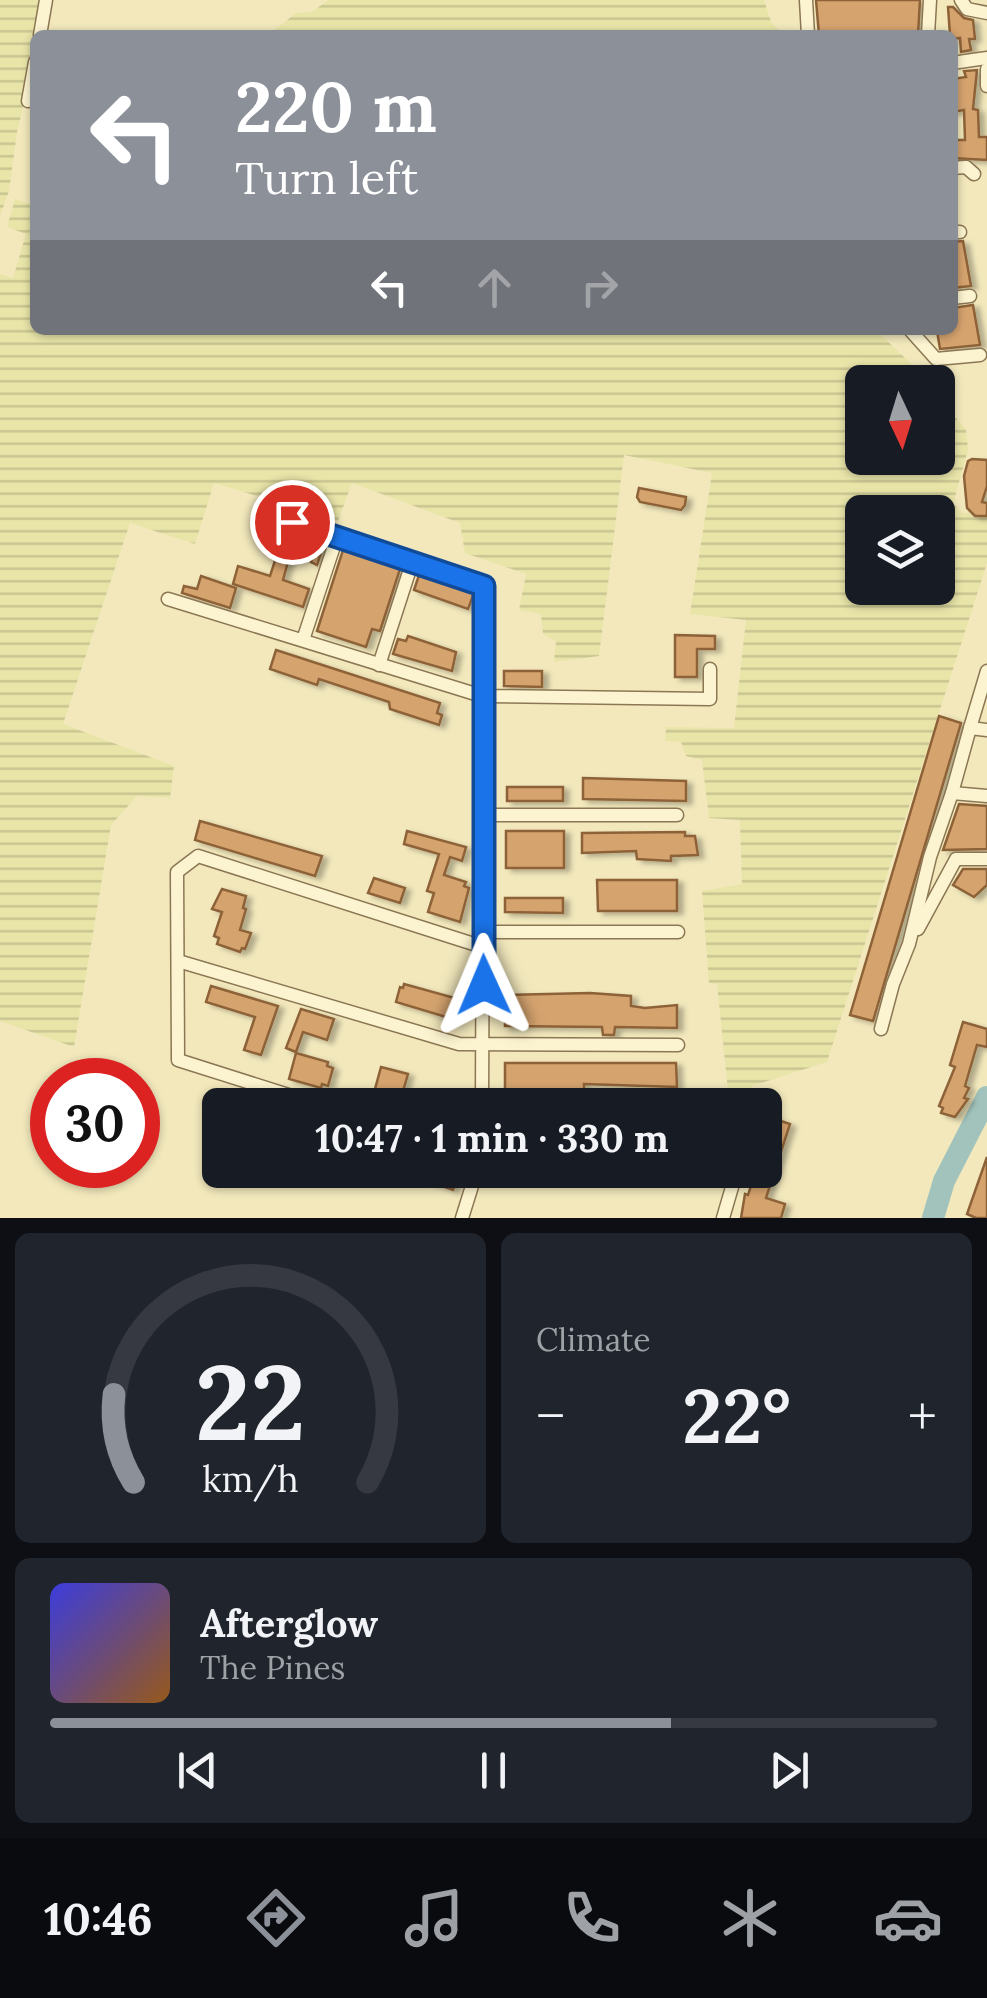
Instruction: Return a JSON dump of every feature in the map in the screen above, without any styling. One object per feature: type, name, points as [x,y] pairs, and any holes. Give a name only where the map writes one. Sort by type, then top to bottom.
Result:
[{"type":"street","points":[[41,30],[46,0]]},
{"type":"street","points":[[806,0],[808,30]]},
{"type":"street","points":[[928,30],[930,0]]},
{"type":"street","points":[[960,0],[968,9],[987,15]]},
{"type":"street","points":[[958,62],[987,58]]},
{"type":"street","points":[[987,69],[987,86]]},
{"type":"street","points":[[28,101],[30,90]]},
{"type":"street","points":[[958,168],[974,174]]},
{"type":"street","points":[[958,297],[970,296]]},
{"type":"street","points":[[915,335],[936,358],[980,355]]},
{"type":"street","points":[[292,522],[484,586],[482,1088]]},
{"type":"street","points":[[303,640],[338,538]]},
{"type":"street","points":[[379,665],[412,563]]},
{"type":"street","points":[[168,599],[482,696],[710,700],[710,669]]},
{"type":"street","points":[[910,944],[930,857],[987,671]]},
{"type":"street","points":[[970,728],[987,730]]},
{"type":"street","points":[[952,793],[987,796]]},
{"type":"street","points":[[482,814],[677,816]]},
{"type":"street","points":[[266,1088],[178,1060],[177,872],[198,856],[483,947]]},
{"type":"street","points":[[930,857],[987,859]]},
{"type":"street","points":[[881,1029],[892,984],[956,859]]},
{"type":"street","points":[[483,932],[678,932]]},
{"type":"street","points":[[178,961],[459,1044],[678,1045]]},
{"type":"street","points":[[462,1218],[471,1188]]},
{"type":"street","points":[[723,1218],[732,1188]]},
{"type":"shaded area","points":[[0,0],[46,0],[37,30],[30,30],[30,79],[17,132],[9,191],[0,216]]},
{"type":"shaded area","points":[[328,0],[764,0],[771,22],[779,30],[274,30],[296,13],[312,12]]},
{"type":"shaded area","points":[[15,199],[30,204],[30,335],[881,335],[912,365],[845,365],[845,475],[955,475],[955,417],[966,429],[968,450],[955,497],[845,495],[845,605],[955,605],[955,506],[963,513],[987,516],[987,563],[827,1062],[753,1088],[728,1088],[717,984],[709,983],[702,891],[742,884],[740,820],[709,818],[702,760],[686,756],[681,742],[665,741],[666,727],[734,728],[746,620],[690,614],[712,473],[624,455],[599,656],[554,662],[556,641],[543,634],[541,614],[519,610],[526,574],[465,553],[460,523],[352,483],[338,521],[214,483],[195,544],[130,523],[63,724],[174,766],[170,798],[137,796],[111,825],[74,1047],[0,1021],[0,274],[13,278],[26,234],[7,227]]},
{"type":"building","points":[[816,0],[920,0],[918,30],[819,30]]},
{"type":"building","points":[[948,7],[973,20],[975,39],[969,39],[971,50],[961,52],[958,30],[950,30]]},
{"type":"building","points":[[977,70],[973,109],[978,110],[979,137],[987,137],[987,160],[958,158],[958,140],[965,140],[964,110],[958,111],[958,78],[966,77],[964,71]]},
{"type":"building","points":[[958,241],[963,241],[971,286],[958,287]]},
{"type":"building","points":[[973,305],[980,345],[940,349],[938,335],[958,335],[958,307]]},
{"type":"building","points":[[972,459],[987,460],[987,486],[982,502],[987,503],[987,516],[975,516],[967,508],[964,476]]},
{"type":"building","points":[[639,488],[686,497],[685,505],[681,510],[640,502]]},
{"type":"building","points":[[285,530],[324,544],[317,565],[311,562],[312,558],[291,551],[283,580],[309,589],[303,607],[233,584],[238,566],[270,576]]},
{"type":"building","points":[[343,550],[400,569],[380,631],[372,629],[366,647],[317,631]]},
{"type":"building","points":[[419,575],[474,593],[468,609],[414,590]]},
{"type":"building","points":[[201,576],[236,588],[230,608],[182,593],[184,586],[197,589]]},
{"type":"building","points":[[675,635],[715,636],[715,649],[697,649],[697,677],[675,677]]},
{"type":"building","points":[[408,636],[456,652],[452,671],[393,654],[398,639],[406,641]]},
{"type":"building","points":[[276,650],[440,703],[439,725],[390,709],[389,702],[319,679],[317,685],[270,669]]},
{"type":"building","points":[[504,671],[542,671],[542,687],[504,686]]},
{"type":"building","points":[[939,716],[961,723],[873,1021],[850,1015]]},
{"type":"building","points":[[583,778],[686,781],[686,801],[583,799]]},
{"type":"building","points":[[507,787],[563,787],[563,801],[507,801]]},
{"type":"building","points":[[959,804],[987,806],[987,849],[943,850]]},
{"type":"building","points":[[200,821],[322,856],[315,876],[195,840]]},
{"type":"building","points":[[407,831],[466,847],[462,861],[450,857],[444,875],[466,882],[464,886],[469,888],[460,922],[428,912],[434,893],[427,891],[439,854],[404,844]]},
{"type":"building","points":[[506,831],[564,831],[564,868],[506,868]]},
{"type":"building","points":[[685,832],[685,836],[695,836],[698,855],[671,856],[671,861],[637,859],[636,851],[582,853],[582,833]]},
{"type":"building","points":[[963,869],[987,869],[987,885],[974,897],[953,885]]},
{"type":"building","points":[[374,878],[405,888],[400,903],[368,893]]},
{"type":"building","points":[[597,880],[677,880],[677,911],[598,911]]},
{"type":"building","points":[[222,889],[246,896],[240,930],[251,933],[240,952],[217,944],[219,938],[214,936],[222,912],[212,909]]},
{"type":"building","points":[[505,898],[563,898],[563,913],[505,912]]},
{"type":"building","points":[[404,984],[462,1000],[456,1020],[396,1002]]},
{"type":"building","points":[[211,986],[278,1006],[261,1055],[244,1050],[255,1017],[206,1002]]},
{"type":"building","points":[[505,995],[631,996],[631,1006],[645,1008],[677,1005],[677,1028],[615,1027],[614,1035],[603,1035],[602,1027],[505,1026]]},
{"type":"building","points":[[301,1009],[334,1019],[327,1040],[303,1032],[296,1052],[286,1048]]},
{"type":"building","points":[[963,1022],[987,1029],[987,1047],[977,1045],[965,1086],[969,1088],[964,1098],[968,1099],[955,1117],[941,1113],[943,1108],[939,1106],[955,1067],[950,1065]]},
{"type":"building","points":[[296,1053],[328,1062],[327,1066],[333,1068],[328,1086],[322,1084],[321,1088],[289,1079]]},
{"type":"building","points":[[505,1063],[676,1063],[677,1087],[584,1084],[584,1088],[505,1088]]},
{"type":"building","points":[[381,1067],[408,1074],[404,1088],[375,1088]]},
{"type":"building","points":[[782,1121],[790,1124],[782,1149]]},
{"type":"building","points":[[987,1157],[987,1218],[976,1218],[967,1214]]},
{"type":"building","points":[[750,1188],[769,1188],[766,1198],[785,1204],[781,1218],[741,1218],[745,1194]]},
{"type":"waterway","points":[[933,1218],[944,1181],[987,1097]]},
{"type":"route","points":[[292,522],[484,586],[484,985]]}]
